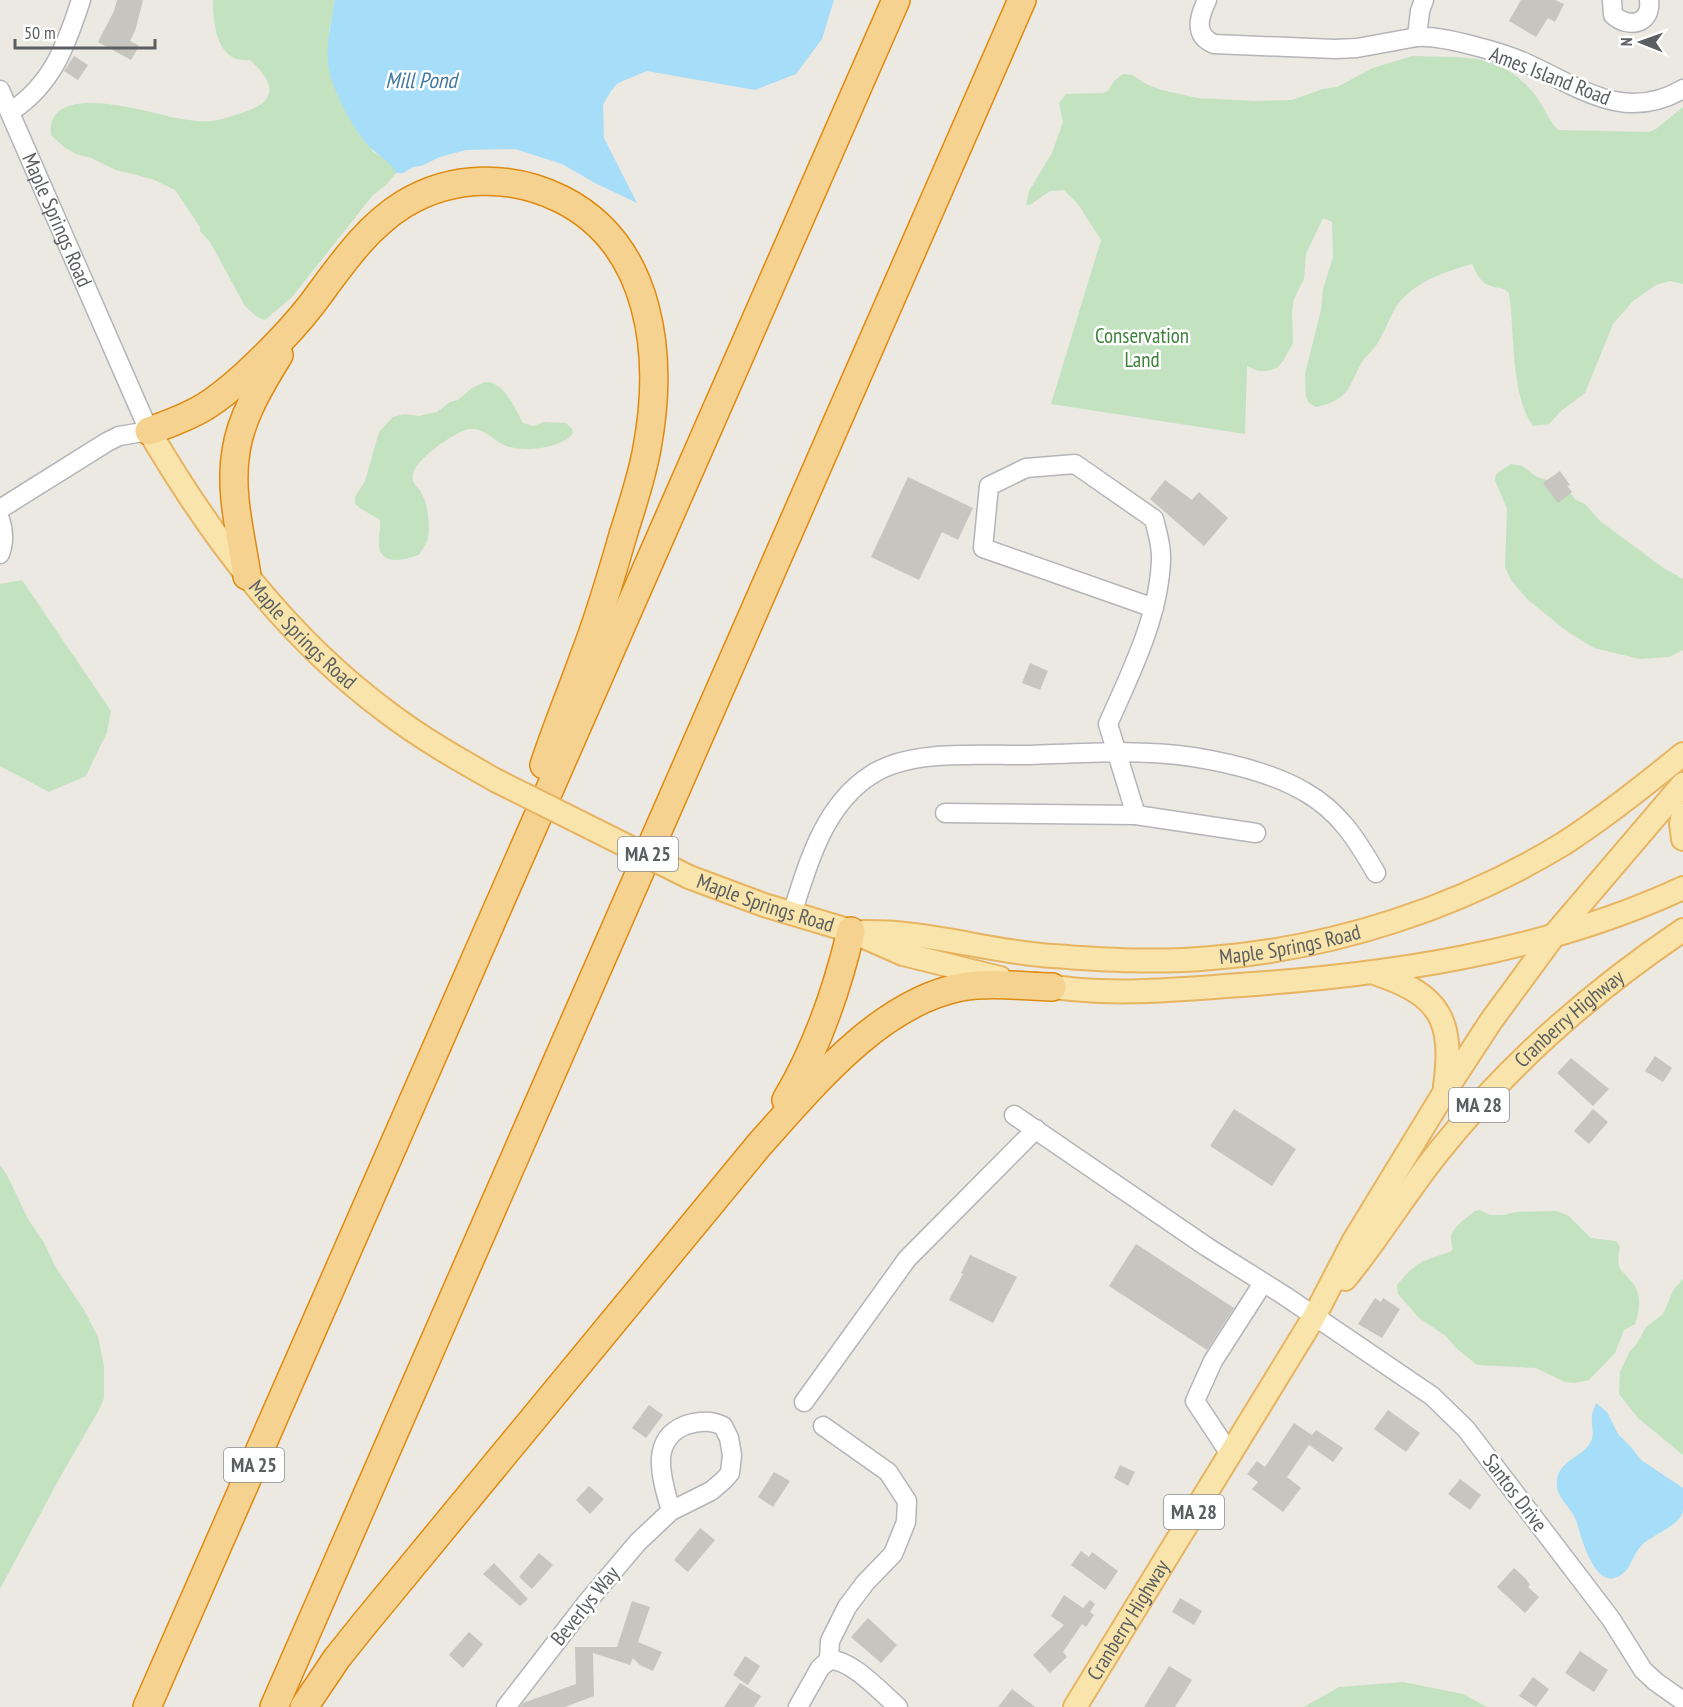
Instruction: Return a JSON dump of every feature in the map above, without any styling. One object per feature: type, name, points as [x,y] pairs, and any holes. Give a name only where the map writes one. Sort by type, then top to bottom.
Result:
[{"type":"highway","name":"MA 25","points":[[147,1707],[896,0]]},
{"type":"highway","name":"MA 25","points":[[273,1707],[1022,0]]},
{"type":"highway","points":[[149,431],[173,423],[209,404],[252,368],[305,313],[356,248],[387,215],[425,193],[465,182],[509,183],[533,188],[572,205],[590,218],[621,250],[639,288],[651,335],[654,385],[648,446],[598,619],[563,708],[497,912]]},
{"type":"highway","points":[[247,576],[235,497],[236,450],[251,406],[263,381],[305,313]]},
{"type":"highway","points":[[759,1145],[797,1081],[812,1050],[842,966],[851,931]]},
{"type":"highway","points":[[304,1707],[337,1658],[371,1615],[720,1196],[759,1145],[810,1088],[882,1024],[920,1001],[959,988],[977,985],[1052,987]]},
{"type":"main road","name":"Maple Springs Road","points":[[149,431],[181,485],[247,576],[314,649],[370,699],[423,737],[495,780],[689,877],[729,893],[851,931],[903,954],[967,971],[1052,987],[1169,990],[1313,980],[1375,973],[1512,946],[1555,934]]},
{"type":"main road","name":"Maple Springs Road","points":[[851,931],[905,934],[999,951],[1115,960],[1210,959],[1331,938],[1414,914],[1477,888],[1522,866],[1599,820],[1683,754]]},
{"type":"main road","name":"Cranberry Highway","points":[[1075,1707],[1314,1317],[1353,1242],[1444,1093],[1502,1006],[1555,934],[1683,784]]},
{"type":"main road","points":[[1683,813],[1681,824],[1683,839]]},
{"type":"main road","points":[[1555,934],[1630,909],[1683,888]]},
{"type":"main road","name":"Cranberry Highway","points":[[1314,1317],[1367,1252],[1434,1157],[1497,1085],[1526,1055],[1595,994],[1683,930]]},
{"type":"main road","points":[[1375,973],[1417,990],[1436,1009],[1448,1039],[1449,1050],[1444,1093]]},
{"type":"street","points":[[10,112],[28,99],[48,77],[62,50],[81,0]]},
{"type":"street","name":"Ames Island Road","points":[[1208,0],[1199,20],[1199,28],[1203,37],[1214,44],[1335,49],[1357,48],[1417,37],[1444,39],[1511,57],[1589,94],[1612,101],[1635,103],[1657,101],[1683,89]]},
{"type":"street","points":[[1417,37],[1420,11],[1424,0]]},
{"type":"street","points":[[1612,0],[1613,15],[1624,21],[1635,22],[1647,16],[1649,0]]},
{"type":"street","name":"Maple Springs Road","points":[[0,90],[149,431]]},
{"type":"street","points":[[0,509],[107,442],[119,436],[149,431]]},
{"type":"street","points":[[1136,816],[1108,724],[1135,663],[1154,608],[1161,561],[1154,519],[1075,464],[1026,468],[989,486],[983,548],[1154,608]]},
{"type":"street","points":[[0,519],[3,526],[3,546],[0,554]]},
{"type":"street","points":[[792,914],[813,854],[835,810],[852,789],[881,769],[909,760],[939,757],[1118,752],[1172,754],[1235,766],[1290,784],[1320,801],[1345,824],[1357,839],[1376,873]]},
{"type":"street","points":[[945,813],[1136,816],[1256,833]]},
{"type":"street","points":[[1014,1115],[1314,1317]]},
{"type":"street","points":[[804,1402],[907,1258],[1036,1129]]},
{"type":"street","points":[[1230,1454],[1196,1401],[1213,1360],[1263,1283]]},
{"type":"street","name":"Santos Drive","points":[[1314,1317],[1432,1396],[1466,1429],[1604,1610],[1643,1670],[1683,1701]]},
{"type":"street","name":"Beverlys Way","points":[[506,1707],[638,1542],[671,1511],[711,1491],[729,1473],[732,1464],[730,1445],[723,1426],[711,1422],[692,1423],[675,1430],[667,1439],[662,1451],[661,1474],[671,1511]]},
{"type":"street","points":[[823,1426],[888,1472],[907,1501],[906,1522],[893,1554],[865,1583],[847,1607],[830,1641],[829,1660]]},
{"type":"street","points":[[798,1707],[820,1668],[829,1660],[839,1660],[847,1664],[898,1707]]},
{"type":"green space","points":[[213,0],[335,0],[329,31],[372,151],[390,162],[396,173],[373,195],[292,297],[265,320],[257,317],[245,306],[210,242],[200,231],[200,227],[175,190],[152,179],[116,170],[91,158],[76,154],[51,135],[53,118],[64,108],[80,103],[122,106],[180,119],[208,121],[248,111],[265,101],[269,95],[269,88],[260,70],[250,60],[239,60],[230,56],[219,41],[214,20]]},
{"type":"green space","name":"Conservation Land","points":[[1412,56],[1480,60],[1508,71],[1522,81],[1535,95],[1558,130],[1649,132],[1683,107],[1683,284],[1670,281],[1656,285],[1633,301],[1613,324],[1585,393],[1561,411],[1549,424],[1533,426],[1520,397],[1509,293],[1502,288],[1484,283],[1472,264],[1420,284],[1405,296],[1396,307],[1377,344],[1362,362],[1346,392],[1327,404],[1316,407],[1309,403],[1306,397],[1305,374],[1321,310],[1323,289],[1333,257],[1332,222],[1323,218],[1306,254],[1304,279],[1294,299],[1293,343],[1277,368],[1258,371],[1247,366],[1245,434],[1051,404],[1101,240],[1078,204],[1064,190],[1050,191],[1030,205],[1026,204],[1029,191],[1052,153],[1063,122],[1059,103],[1066,94],[1103,93],[1108,91],[1114,81],[1123,74],[1132,75],[1162,90],[1197,98],[1292,100],[1323,89],[1337,87],[1373,68]]},
{"type":"green space","points":[[485,382],[498,386],[503,391],[523,423],[533,426],[544,422],[566,423],[573,433],[560,443],[551,446],[520,449],[504,445],[479,430],[469,429],[431,451],[416,467],[413,474],[413,481],[421,492],[427,508],[429,527],[427,542],[420,554],[399,560],[387,558],[382,555],[380,549],[380,520],[355,504],[355,497],[365,481],[379,432],[393,417],[404,414],[419,416],[437,412],[450,402],[458,400],[472,388]]},
{"type":"green space","points":[[1511,464],[1522,466],[1537,477],[1563,485],[1600,521],[1662,567],[1683,579],[1683,650],[1669,657],[1640,659],[1594,648],[1568,632],[1528,600],[1511,580],[1505,567],[1507,509],[1495,480],[1496,474]]},
{"type":"green space","points":[[22,580],[111,711],[107,732],[86,776],[49,792],[0,766],[0,584]]},
{"type":"green space","points":[[0,1165],[28,1219],[98,1337],[104,1366],[104,1398],[0,1589]]},
{"type":"green space","points":[[1480,1210],[1490,1215],[1557,1211],[1569,1216],[1591,1238],[1616,1241],[1620,1247],[1619,1267],[1635,1287],[1639,1302],[1638,1313],[1635,1324],[1624,1330],[1615,1353],[1589,1380],[1565,1382],[1536,1368],[1477,1365],[1456,1348],[1447,1337],[1419,1318],[1398,1294],[1397,1285],[1409,1271],[1426,1260],[1450,1252],[1453,1249],[1451,1236],[1456,1227],[1475,1211]]},
{"type":"green space","points":[[1683,1279],[1683,1455],[1638,1418],[1619,1394],[1620,1372],[1630,1351],[1646,1327],[1663,1314],[1674,1289]]},
{"type":"green space","points":[[1403,1682],[1463,1694],[1487,1707],[1304,1707],[1339,1687]]},
{"type":"water","name":"Mill Pond","points":[[335,0],[834,0],[822,39],[796,74],[755,90],[647,71],[618,83],[603,105],[604,138],[637,203],[562,164],[515,149],[466,150],[440,157],[403,173],[396,173],[390,164],[361,137],[336,92],[328,66],[330,27]]},
{"type":"water","points":[[1596,1403],[1607,1412],[1618,1434],[1641,1460],[1683,1488],[1681,1516],[1672,1525],[1642,1545],[1624,1572],[1612,1578],[1603,1576],[1590,1560],[1576,1520],[1558,1492],[1557,1486],[1562,1467],[1584,1450],[1592,1439],[1592,1414]]},
{"type":"building","points":[[117,0],[143,0],[130,41],[139,46],[131,60],[98,42],[114,11]]},
{"type":"building","points":[[1521,0],[1555,0],[1564,4],[1555,22],[1548,18],[1536,37],[1509,21]]},
{"type":"building","points":[[74,56],[88,65],[78,80],[64,71]]},
{"type":"building","points":[[1560,471],[1572,492],[1558,503],[1543,483]]},
{"type":"building","points":[[908,477],[973,508],[958,540],[942,532],[919,580],[871,557]]},
{"type":"building","points":[[1165,480],[1192,500],[1199,492],[1228,518],[1204,546],[1150,499]]},
{"type":"building","points":[[1030,663],[1048,671],[1040,690],[1022,683]]},
{"type":"building","points":[[1655,1056],[1672,1068],[1663,1082],[1645,1071]]},
{"type":"building","points":[[1571,1058],[1609,1089],[1593,1106],[1557,1073]]},
{"type":"building","points":[[1234,1109],[1296,1149],[1272,1186],[1210,1146]]},
{"type":"building","points":[[1593,1109],[1608,1122],[1589,1144],[1574,1131]]},
{"type":"building","points":[[1136,1244],[1234,1308],[1207,1350],[1109,1286]]},
{"type":"building","points":[[970,1255],[1017,1277],[993,1323],[949,1300]]},
{"type":"building","points":[[1375,1298],[1381,1302],[1383,1298],[1400,1309],[1382,1338],[1358,1324]]},
{"type":"building","points":[[649,1405],[663,1415],[646,1438],[632,1428]]},
{"type":"building","points":[[1388,1410],[1420,1433],[1406,1452],[1374,1429]]},
{"type":"building","points":[[1294,1423],[1312,1435],[1316,1430],[1343,1448],[1333,1462],[1309,1445],[1287,1477],[1301,1488],[1283,1512],[1252,1489],[1258,1482],[1247,1474],[1257,1461],[1265,1467]]},
{"type":"building","points":[[1120,1465],[1135,1472],[1128,1486],[1114,1478]]},
{"type":"building","points":[[774,1472],[790,1481],[773,1507],[758,1497]]},
{"type":"building","points":[[1460,1479],[1481,1495],[1470,1510],[1448,1494]]},
{"type":"building","points":[[589,1486],[604,1499],[590,1514],[576,1500]]},
{"type":"building","points":[[700,1528],[715,1540],[688,1572],[674,1560]]},
{"type":"building","points":[[1081,1551],[1089,1557],[1092,1552],[1118,1571],[1105,1590],[1071,1565]]},
{"type":"building","points":[[539,1553],[553,1565],[532,1589],[519,1577]]},
{"type":"building","points":[[494,1563],[528,1599],[520,1606],[483,1574]]},
{"type":"building","points":[[1514,1568],[1526,1579],[1530,1585],[1528,1587],[1539,1597],[1525,1613],[1497,1587]]},
{"type":"building","points":[[1064,1595],[1083,1608],[1090,1600],[1095,1604],[1090,1612],[1094,1615],[1086,1627],[1082,1624],[1063,1652],[1067,1657],[1050,1673],[1033,1655],[1064,1625],[1051,1616]]},
{"type":"building","points":[[1180,1598],[1202,1611],[1194,1625],[1172,1612]]},
{"type":"building","points":[[632,1601],[650,1607],[638,1642],[662,1652],[653,1671],[640,1665],[633,1658],[630,1665],[593,1653],[594,1696],[565,1707],[520,1707],[523,1703],[576,1684],[575,1647],[617,1647]]},
{"type":"building","points":[[868,1618],[897,1645],[881,1663],[851,1637]]},
{"type":"building","points":[[469,1632],[483,1644],[463,1668],[449,1655]]},
{"type":"building","points":[[1580,1651],[1608,1670],[1594,1692],[1565,1673]]},
{"type":"building","points":[[745,1656],[760,1666],[748,1685],[733,1675]]},
{"type":"building","points":[[1169,1666],[1192,1680],[1175,1707],[1144,1707]]},
{"type":"building","points":[[1533,1677],[1549,1689],[1536,1707],[1519,1696]]},
{"type":"building","points":[[740,1683],[761,1696],[754,1707],[724,1707]]},
{"type":"building","points":[[1012,1689],[1035,1707],[998,1707]]}]
